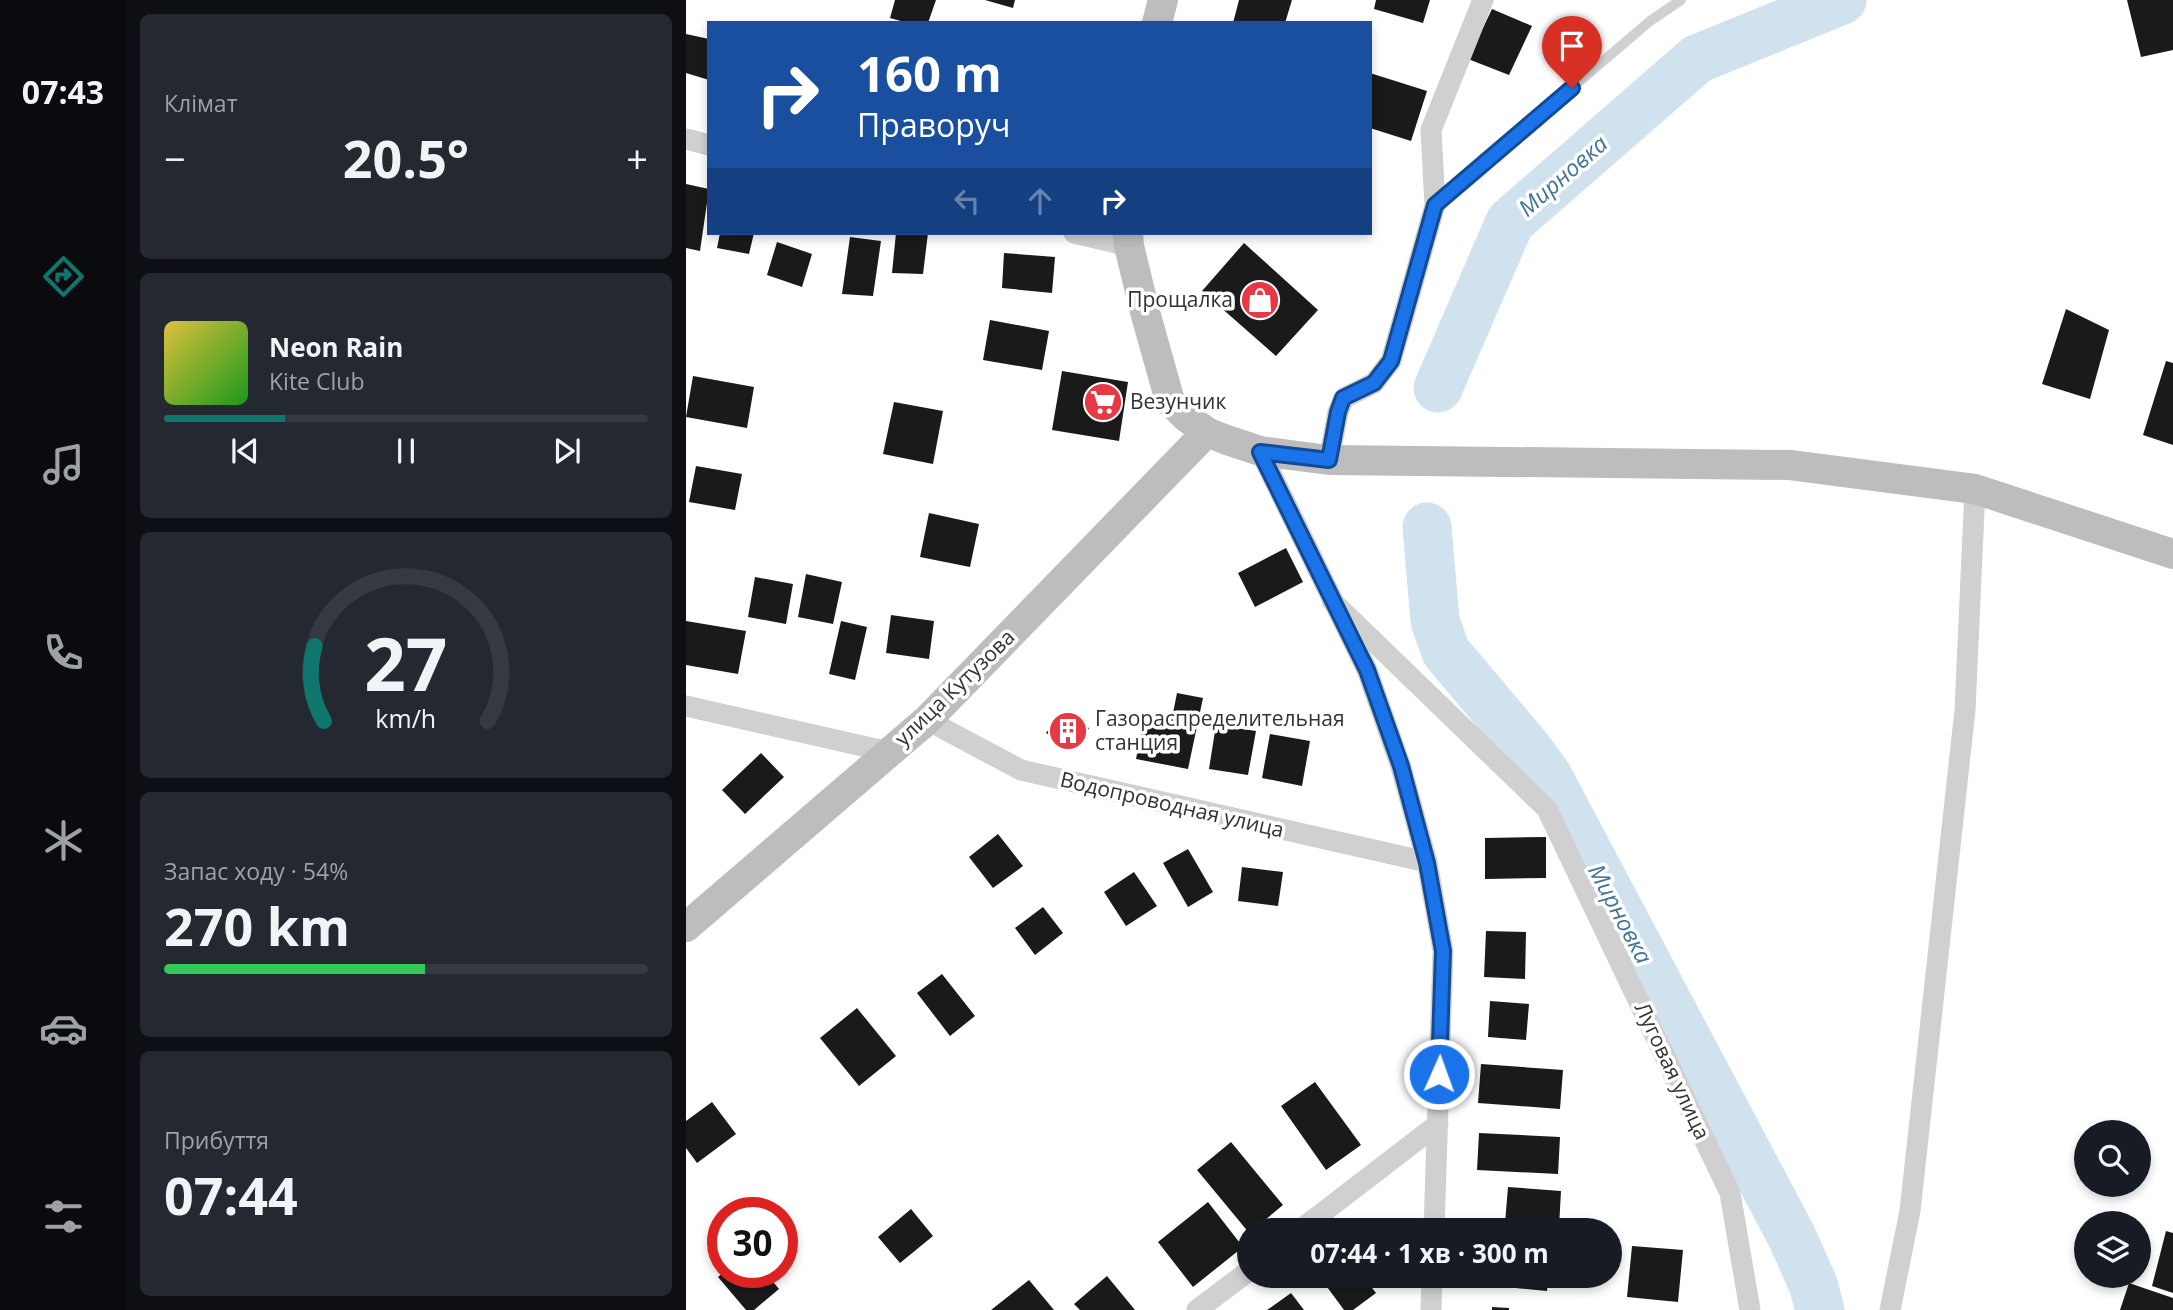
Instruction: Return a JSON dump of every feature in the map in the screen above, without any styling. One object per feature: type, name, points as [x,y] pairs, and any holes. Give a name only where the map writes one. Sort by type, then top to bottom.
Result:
[{"type":"main road","points":[[1158,21],[1163,0]]},
{"type":"main road","points":[[1128,239],[1170,401],[1207,432],[1260,452],[1329,460],[1790,465],[1975,489],[2173,554]]},
{"type":"main road","name":"улица Кутузова","points":[[686,927],[927,720],[1207,432]]},
{"type":"street","points":[[1329,460],[1343,398],[1374,383],[1391,361],[1435,205],[1431,130],[1483,0]]},
{"type":"street","points":[[686,139],[707,144]]},
{"type":"street","points":[[1092,235],[1128,239]]},
{"type":"street","points":[[1260,452],[1371,682],[1401,766],[1427,863],[1443,951],[1434,1218]]},
{"type":"street","points":[[1890,1310],[1910,1211],[1963,723],[1975,489]]},
{"type":"street","name":"Луговая улица","points":[[1332,601],[1547,809],[1730,1193],[1750,1310]]},
{"type":"street","points":[[686,706],[889,752]]},
{"type":"street","name":"Водопроводная улица","points":[[927,720],[1021,770],[1427,863]]},
{"type":"street","points":[[1316,1218],[1438,1124]]},
{"type":"street","points":[[1197,1310],[1237,1279]]},
{"type":"street","points":[[1431,1310],[1432,1288]]},
{"type":"lane","points":[[1435,205],[1650,21],[1681,0]]},
{"type":"building","points":[[895,0],[936,0],[929,21],[901,21],[890,18]]},
{"type":"building","points":[[985,0],[1015,0],[1013,8]]},
{"type":"building","points":[[1239,0],[1292,0],[1286,21],[1234,21]]},
{"type":"building","points":[[1376,0],[1430,0],[1423,23],[1374,9]]},
{"type":"building","points":[[2127,0],[2173,0],[2173,50],[2141,57]]},
{"type":"building","points":[[1492,9],[1532,26],[1509,75],[1468,59]]},
{"type":"building","points":[[686,34],[707,39],[707,79],[686,73]]},
{"type":"building","points":[[1372,74],[1427,91],[1411,141],[1372,129]]},
{"type":"building","points":[[686,184],[707,189],[707,203],[700,251],[686,248]]},
{"type":"building","points":[[720,235],[754,235],[749,254],[717,248]]},
{"type":"building","points":[[896,235],[928,235],[923,274],[892,273]]},
{"type":"building","points":[[850,237],[881,241],[873,296],[842,294]]},
{"type":"building","points":[[777,242],[812,254],[802,287],[767,275]]},
{"type":"building","name":"Прощалка","points":[[1244,243],[1318,310],[1276,356],[1202,291]]},
{"type":"building","points":[[1004,253],[1055,257],[1052,293],[1002,288]]},
{"type":"building","points":[[2066,309],[2109,330],[2090,399],[2042,384]]},
{"type":"building","points":[[990,320],[1049,331],[1042,370],[983,360]]},
{"type":"building","points":[[2166,361],[2173,363],[2173,445],[2143,435]]},
{"type":"building","points":[[1062,371],[1128,382],[1119,441],[1052,430]]},
{"type":"building","points":[[693,376],[754,387],[747,428],[686,417]]},
{"type":"building","points":[[894,402],[943,411],[933,464],[883,454]]},
{"type":"building","points":[[696,466],[742,474],[735,510],[689,502]]},
{"type":"building","points":[[929,513],[979,524],[970,567],[920,557]]},
{"type":"building","points":[[1286,548],[1303,582],[1255,607],[1238,573]]},
{"type":"building","points":[[806,574],[842,582],[833,624],[798,617]]},
{"type":"building","points":[[755,577],[793,584],[786,624],[748,617]]},
{"type":"building","points":[[891,615],[934,621],[929,659],[886,653]]},
{"type":"building","points":[[686,621],[746,631],[738,674],[686,665]]},
{"type":"building","points":[[841,621],[867,627],[855,680],[829,674]]},
{"type":"building","points":[[1177,693],[1203,698],[1188,769],[1136,759],[1145,713],[1172,718]]},
{"type":"building","name":"Газораспределительная станция","points":[[1061,713],[1089,728],[1076,749],[1046,733]]},
{"type":"building","points":[[1216,725],[1256,731],[1248,775],[1209,769]]},
{"type":"building","points":[[1270,734],[1310,741],[1302,786],[1262,778]]},
{"type":"building","points":[[761,753],[784,777],[745,814],[722,790]]},
{"type":"building","points":[[998,834],[1023,866],[993,888],[969,857]]},
{"type":"building","points":[[1546,837],[1546,878],[1485,879],[1485,838]]},
{"type":"building","points":[[1188,849],[1213,892],[1188,907],[1163,863]]},
{"type":"building","points":[[1242,867],[1283,872],[1278,906],[1238,901]]},
{"type":"building","points":[[1134,872],[1157,906],[1126,926],[1104,892]]},
{"type":"building","points":[[1043,907],[1063,933],[1035,955],[1015,928]]},
{"type":"building","points":[[1486,931],[1526,932],[1525,979],[1484,977]]},
{"type":"building","points":[[942,974],[975,1016],[950,1036],[917,993]]},
{"type":"building","points":[[1490,1001],[1529,1004],[1526,1040],[1488,1037]]},
{"type":"building","points":[[857,1008],[896,1056],[859,1086],[820,1038]]},
{"type":"building","points":[[1481,1064],[1563,1070],[1560,1109],[1478,1103]]},
{"type":"building","points":[[1315,1082],[1361,1145],[1326,1170],[1281,1106]]},
{"type":"building","points":[[712,1102],[736,1134],[697,1163],[686,1148],[686,1121]]},
{"type":"building","points":[[1479,1133],[1560,1137],[1558,1174],[1477,1170]]},
{"type":"building","points":[[1231,1142],[1283,1205],[1267,1218],[1237,1218],[1197,1170]]},
{"type":"building","points":[[1508,1187],[1561,1191],[1560,1218],[1505,1218]]},
{"type":"building","points":[[1208,1202],[1237,1239],[1237,1252],[1193,1287],[1158,1242]]},
{"type":"building","points":[[911,1209],[933,1236],[900,1263],[878,1237]]},
{"type":"building","points":[[2166,1231],[2173,1233],[2173,1293],[2152,1286]]},
{"type":"building","points":[[1632,1246],[1683,1250],[1678,1302],[1627,1297]]},
{"type":"building","points":[[1107,1276],[1135,1310],[1080,1310],[1074,1304]]},
{"type":"building","points":[[1029,1280],[1054,1310],[991,1310]]},
{"type":"building","points":[[727,1288],[779,1289],[754,1310],[746,1310]]},
{"type":"building","points":[[1328,1288],[1372,1288],[1376,1293],[1353,1310],[1344,1310]]},
{"type":"building","points":[[1515,1288],[1547,1288],[1547,1291]]},
{"type":"building","points":[[2127,1288],[2144,1288],[2173,1298],[2173,1310],[2120,1310]]},
{"type":"building","points":[[1291,1293],[1304,1310],[1267,1310]]},
{"type":"building","points":[[1492,1307],[1509,1308],[1509,1310],[1492,1310]]},
{"type":"waterway","name":"Мирновка","points":[[1438,388],[1510,222],[1697,59],[1842,0]]},
{"type":"waterway","name":"Мирновка","points":[[1427,527],[1435,621],[1446,652],[1547,775],[1791,1235],[1813,1284],[1820,1310]]},
{"type":"place","name":"Прощалка","points":[[1260,300]]},
{"type":"place","name":"Везунчик","points":[[1103,402]]},
{"type":"place","name":"Газораспределительная станция","points":[[1068,731]]},
{"type":"route","points":[[1439,1074],[1443,951],[1427,863],[1401,766],[1367,670],[1260,452],[1329,460],[1343,398],[1374,383],[1391,361],[1435,205],[1572,88]]}]
